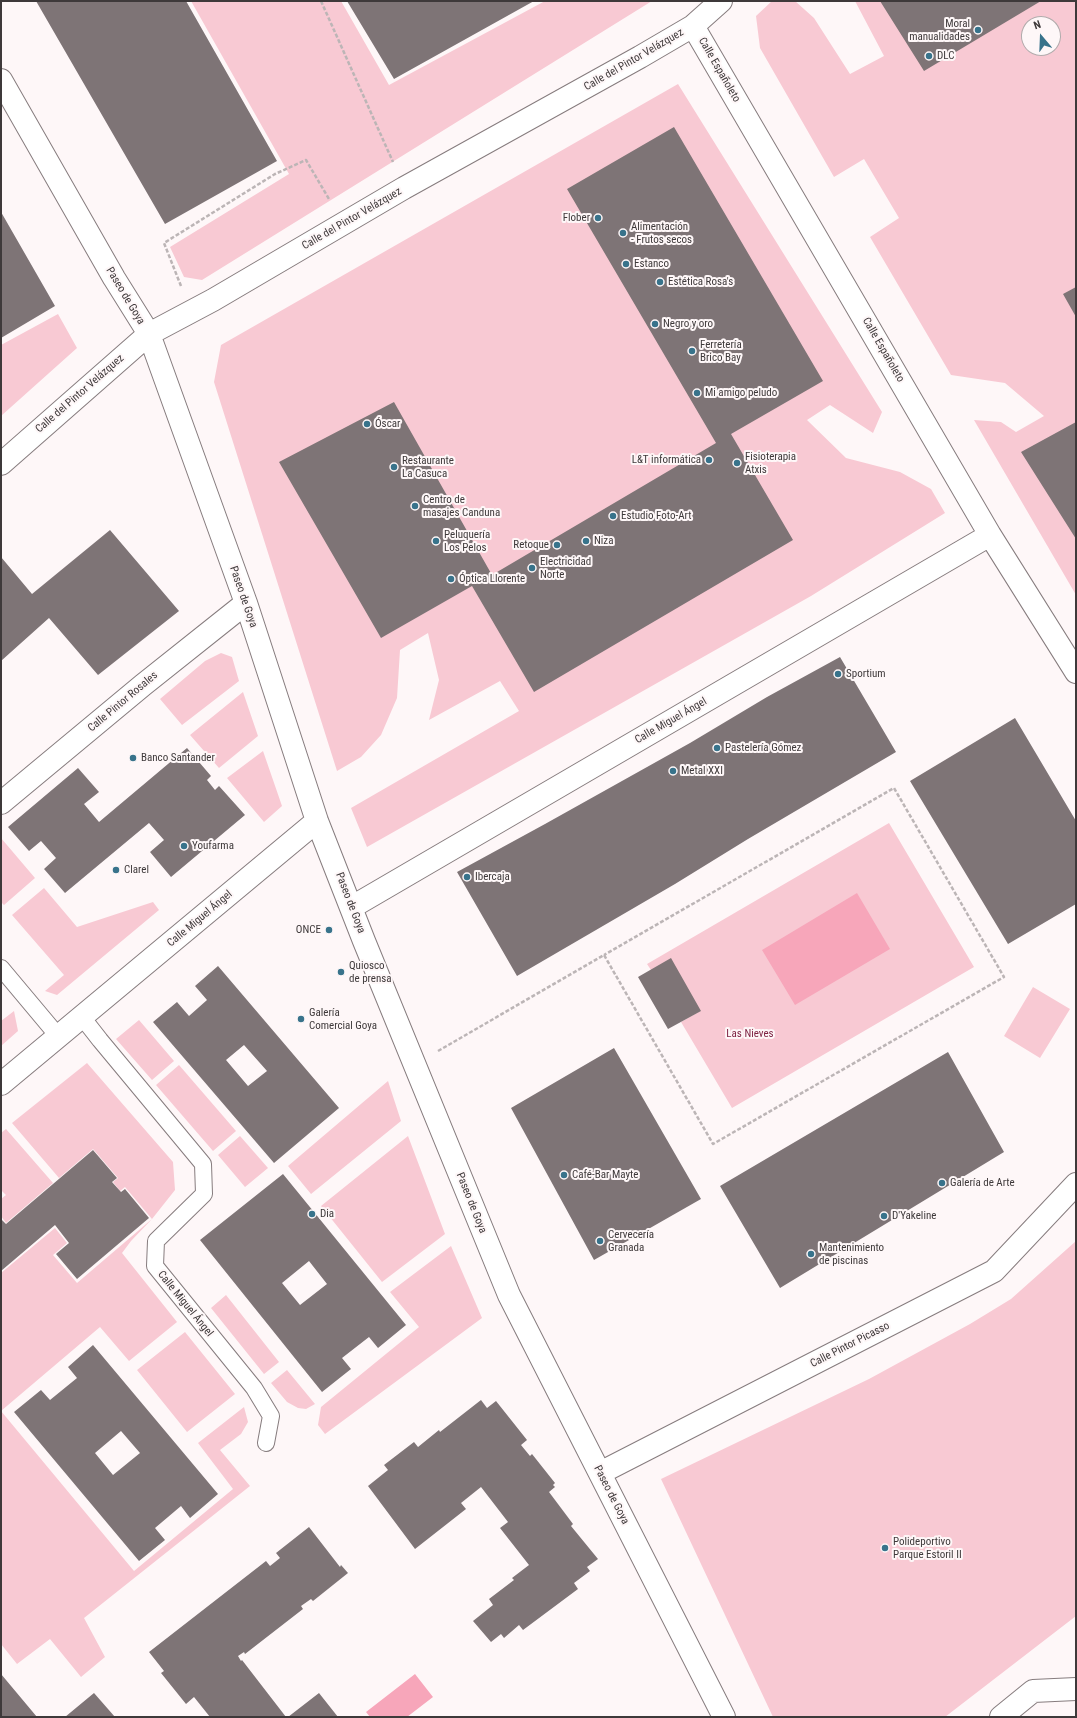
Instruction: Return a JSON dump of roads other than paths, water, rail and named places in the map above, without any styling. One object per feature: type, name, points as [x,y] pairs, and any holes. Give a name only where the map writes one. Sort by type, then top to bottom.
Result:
[{"type":"street","name":"Calle del Pintor Velázquez","points":[[1,464],[149,334],[213,300],[404,188],[640,57],[693,26],[721,1]]},
{"type":"street","name":"Calle Españoleto","points":[[693,26],[990,535],[1076,672]]},
{"type":"street","name":"Paseo de Goya","points":[[1,80],[114,278],[149,334],[246,603],[317,821],[352,907],[364,941],[509,1294],[724,1717]]},
{"type":"street","name":"Calle Miguel Ángel","points":[[352,907],[990,535]]},
{"type":"street","name":"Calle Pintor Rosales","points":[[1,803],[155,675],[246,603]]},
{"type":"street","name":"Calle Miguel Ángel","points":[[1,1084],[317,821]]},
{"type":"street","name":"Calle Pintor Picasso","points":[[600,1473],[994,1271],[1076,1184]]},
{"type":"street","points":[[1001,1717],[1033,1691],[1076,1689]]},
{"type":"lane","points":[[1,968],[58,1036]]},
{"type":"lane","name":"Calle Miguel Ángel","points":[[82,1017],[204,1164],[204,1194],[156,1241],[155,1266],[254,1388],[271,1416],[266,1443]]},
{"type":"place","name":"Moral manualidades","points":[[978,30]]},
{"type":"place","name":"DLC","points":[[929,56]]},
{"type":"place","name":"Flober","points":[[598,218]]},
{"type":"place","name":"Alimentación - Frutos secos","points":[[623,233]]},
{"type":"place","name":"Estanco","points":[[626,264]]},
{"type":"place","name":"Estética Rosa's","points":[[660,282]]},
{"type":"place","name":"Negro y oro","points":[[655,324]]},
{"type":"place","name":"Ferretería Brico Bay","points":[[692,351]]},
{"type":"place","name":"Mi amigo peludo","points":[[697,393]]},
{"type":"place","name":"Óscar","points":[[367,424]]},
{"type":"place","name":"L&T informática","points":[[709,460]]},
{"type":"place","name":"Fisioterapia Atxis","points":[[737,463]]},
{"type":"place","name":"Restaurante La Casuca","points":[[394,467]]},
{"type":"place","name":"Centro de masajes Canduna","points":[[415,506]]},
{"type":"place","name":"Estudio Foto-Art","points":[[613,516]]},
{"type":"place","name":"Peluquería Los Pelos","points":[[436,541]]},
{"type":"place","name":"Niza","points":[[586,541]]},
{"type":"place","name":"Retoque","points":[[557,545]]},
{"type":"place","name":"Electricidad Norte","points":[[532,568]]},
{"type":"place","name":"Óptica Llorente","points":[[451,579]]},
{"type":"place","name":"Sportium","points":[[838,674]]},
{"type":"place","name":"Pastelería Gómez","points":[[717,748]]},
{"type":"place","name":"Banco Santander","points":[[133,758]]},
{"type":"place","name":"Metal XXI","points":[[673,771]]},
{"type":"place","name":"Youfarma","points":[[184,846]]},
{"type":"place","name":"Clarel","points":[[116,870]]},
{"type":"place","name":"Ibercaja","points":[[467,877]]},
{"type":"place","name":"ONCE","points":[[329,930]]},
{"type":"place","name":"Quiosco de prensa","points":[[341,972]]},
{"type":"place","name":"Galería Comercial Goya","points":[[301,1019]]},
{"type":"place","name":"Café-Bar Mayte","points":[[564,1175]]},
{"type":"place","name":"Galería de Arte","points":[[942,1183]]},
{"type":"place","name":"Dia","points":[[312,1214]]},
{"type":"place","name":"D'Yakeline","points":[[884,1216]]},
{"type":"place","name":"Cervecería Granada","points":[[600,1241]]},
{"type":"place","name":"Mantenimiento de piscinas","points":[[811,1254]]},
{"type":"place","name":"Polideportivo Parque Estoril II","points":[[885,1548]]},
{"type":"park label","name":"Las Nieves","points":[[750,1034]]}]
